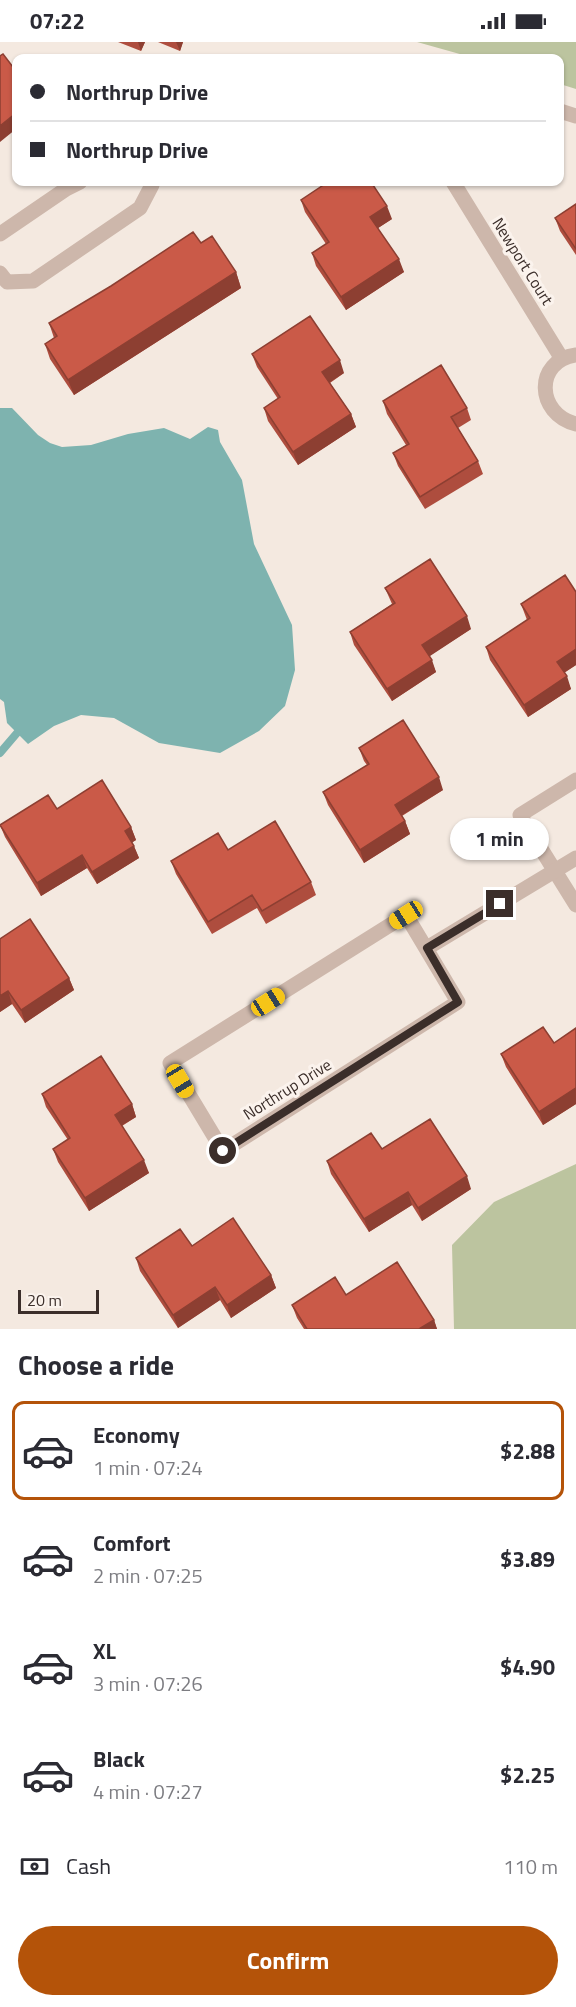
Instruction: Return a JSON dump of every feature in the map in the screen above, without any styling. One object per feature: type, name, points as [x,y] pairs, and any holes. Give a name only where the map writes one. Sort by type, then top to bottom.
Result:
[{"type":"street","points":[[0,234],[72,186]]},
{"type":"street","points":[[0,273],[7,282],[33,281],[140,208],[151,186]]},
{"type":"street","name":"Newport Court","points":[[456,186],[569,357],[553,366],[545,386],[546,397],[557,416],[566,422],[576,424]]},
{"type":"street","points":[[576,780],[520,815],[576,905]]},
{"type":"street","points":[[427,948],[576,858]]},
{"type":"street","name":"Northrup Drive","points":[[406,915],[427,948],[458,1002],[223,1151],[170,1064],[406,915]]},
{"type":"green space","points":[[417,42],[576,42],[576,89],[564,85],[564,54],[460,54]]},
{"type":"green space","points":[[576,1164],[576,1329],[454,1329],[452,1245],[494,1202]]},
{"type":"water","points":[[0,408],[12,408],[38,435],[62,447],[91,445],[128,434],[164,428],[190,439],[208,427],[218,430],[220,442],[242,480],[254,544],[292,625],[295,670],[285,706],[259,731],[220,753],[159,743],[114,718],[81,715],[54,726],[28,744],[7,723],[4,702],[0,699]]},
{"type":"building","points":[[3,54],[12,66],[12,116],[0,126],[0,56]]},
{"type":"building","points":[[322,186],[374,186],[387,206],[370,217],[399,259],[341,297],[312,253],[329,242],[301,200]]},
{"type":"building","points":[[576,204],[576,249],[555,218]]},
{"type":"building","points":[[193,232],[201,243],[212,236],[236,272],[68,380],[45,344],[57,336],[49,323],[111,286]]},
{"type":"building","points":[[310,316],[340,360],[322,372],[351,414],[293,452],[264,408],[280,397],[252,354]]},
{"type":"building","points":[[441,365],[467,408],[451,417],[478,461],[420,497],[393,453],[409,444],[383,401]]},
{"type":"building","points":[[430,559],[467,616],[422,645],[432,660],[387,689],[350,632],[395,603],[385,588]]},
{"type":"building","points":[[565,575],[576,592],[576,649],[557,662],[567,676],[524,705],[486,647],[530,618],[521,604]]},
{"type":"building","points":[[403,720],[439,777],[395,805],[405,821],[360,850],[323,792],[369,764],[359,748]]},
{"type":"building","points":[[102,780],[131,827],[125,831],[134,846],[92,872],[82,855],[37,883],[0,825],[48,795],[57,809]]},
{"type":"building","points":[[275,821],[311,882],[262,911],[252,895],[208,922],[171,861],[218,833],[228,850]]},
{"type":"building","points":[[30,919],[69,978],[21,1010],[8,991],[0,996],[0,939]]},
{"type":"building","points":[[543,1027],[554,1043],[576,1028],[576,1088],[539,1112],[501,1054]]},
{"type":"building","points":[[101,1056],[132,1104],[115,1115],[144,1160],[85,1198],[53,1149],[70,1138],[42,1094]]},
{"type":"building","points":[[430,1119],[467,1176],[418,1208],[408,1192],[364,1219],[327,1161],[371,1133],[382,1149]]},
{"type":"building","points":[[233,1218],[271,1275],[227,1305],[215,1287],[173,1315],[136,1258],[180,1229],[192,1246]]},
{"type":"building","points":[[397,1262],[434,1320],[419,1329],[307,1329],[292,1305],[335,1277],[346,1295]]},
{"type":"waterway","points":[[0,753],[17,733]]},
{"type":"route","points":[[223,1151],[458,1002],[427,948],[500,904]]}]
